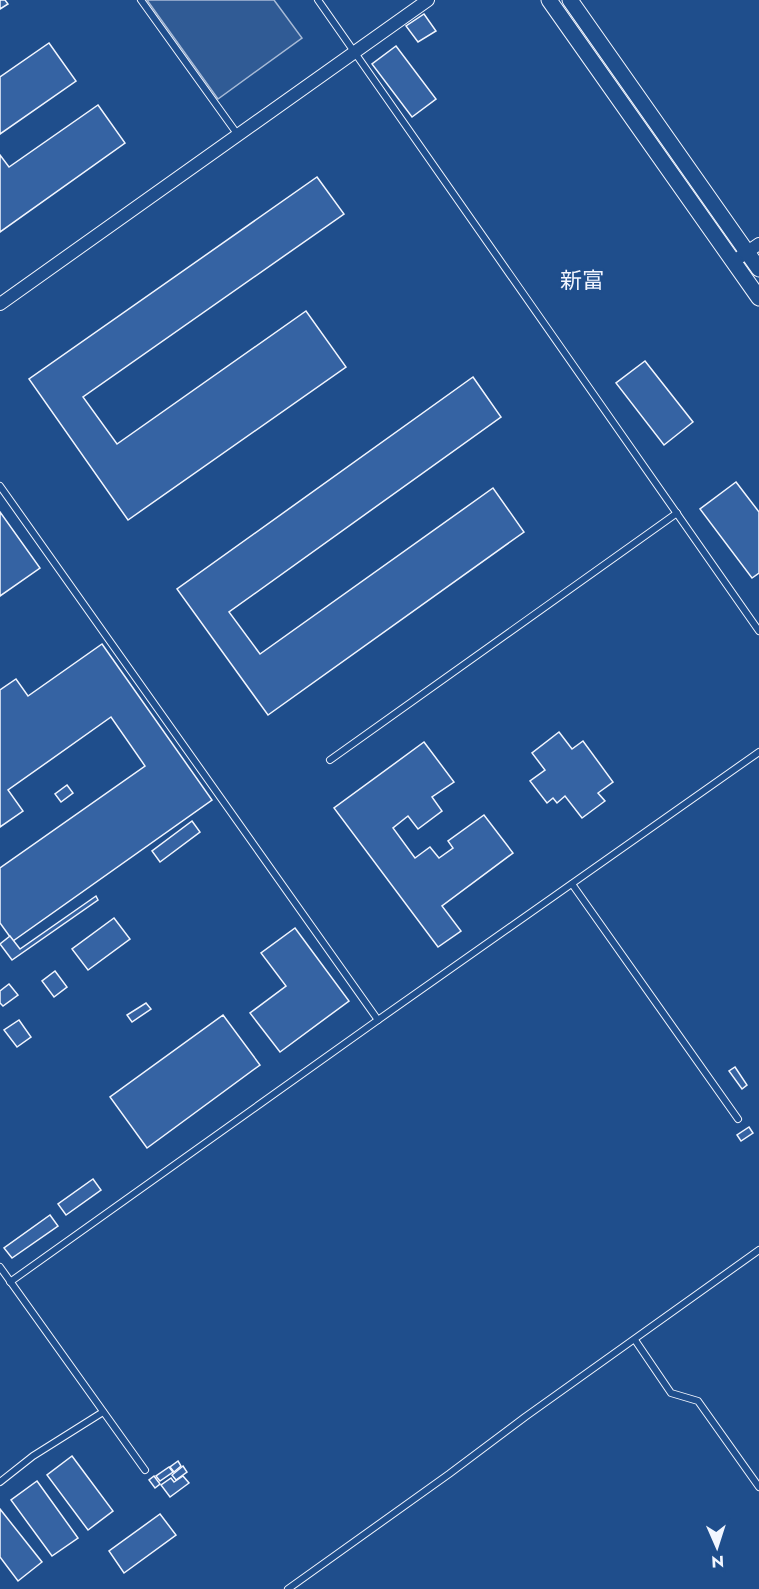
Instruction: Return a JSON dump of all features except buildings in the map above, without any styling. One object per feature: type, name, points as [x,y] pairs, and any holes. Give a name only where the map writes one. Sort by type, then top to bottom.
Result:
[{"type":"street","points":[[0,304],[428,0]]},
{"type":"street","points":[[549,0],[759,298]]},
{"type":"street","points":[[570,0],[753,248],[759,269]]},
{"type":"street","points":[[734,262],[753,248]]},
{"type":"lane","points":[[141,0],[238,135]]},
{"type":"lane","points":[[318,0],[759,632]]},
{"type":"lane","points":[[0,486],[378,1020]]},
{"type":"lane","points":[[330,760],[677,513]]},
{"type":"lane","points":[[10,1282],[759,752]]},
{"type":"lane","points":[[572,884],[738,1119]]},
{"type":"lane","points":[[288,1589],[759,1250]]},
{"type":"lane","points":[[0,1268],[145,1470]]},
{"type":"lane","points":[[634,1340],[671,1393],[698,1401],[759,1487]]},
{"type":"lane","points":[[0,1482],[33,1456],[103,1412]]},
{"type":"shaded area","points":[[147,0],[274,0],[302,38],[218,99]]},
{"type":"district","name":"新富","points":[[582,280]]}]
